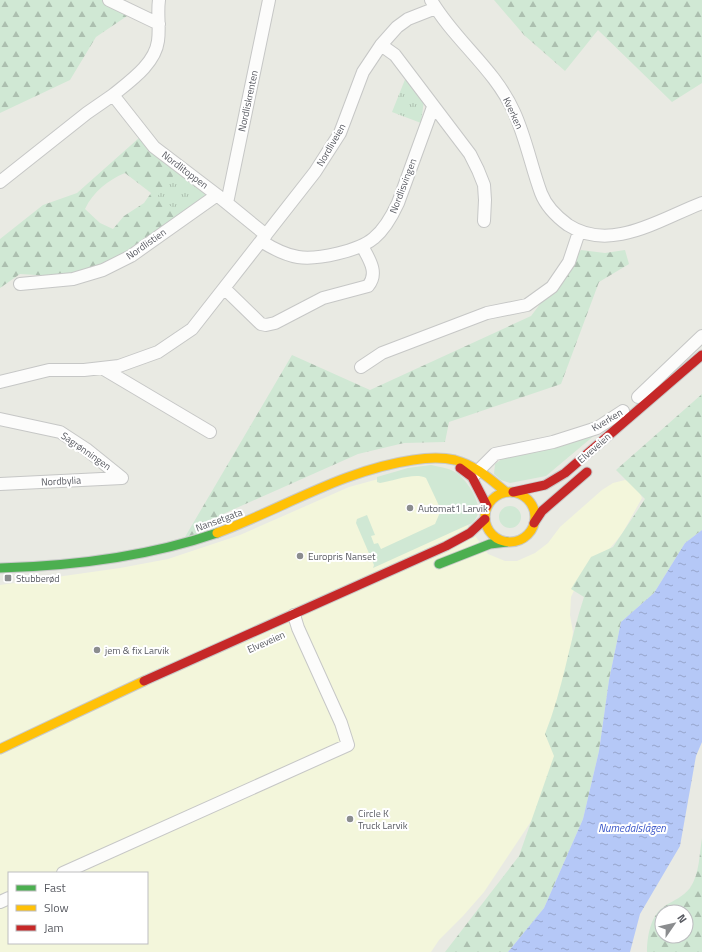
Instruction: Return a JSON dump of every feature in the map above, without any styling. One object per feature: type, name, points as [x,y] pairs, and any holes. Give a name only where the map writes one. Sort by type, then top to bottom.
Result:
[{"type":"main road","name":"Elveveien","points":[[510,492],[545,485],[565,473],[702,355]]},
{"type":"main road","name":"Nansetgata","points":[[0,568],[47,566],[112,559],[191,541],[235,526],[351,476],[393,463],[436,458],[475,473],[510,492]]},
{"type":"main road","name":"Elveveien","points":[[534,523],[542,511],[594,466]]},
{"type":"main road","name":"Nansetgata","points":[[475,473],[487,506]]},
{"type":"main road","points":[[429,569],[490,544],[508,542],[521,540],[528,535],[534,523],[535,514],[532,506],[527,499],[510,492],[492,499],[485,511],[487,528],[492,535],[499,540],[508,542]]},
{"type":"main road","name":"Elveveien","points":[[0,749],[84,708],[446,546],[470,533],[485,519]]},
{"type":"main road","name":"Elveveien","points":[[22,739],[149,689]]},
{"type":"street","points":[[109,0],[159,24]]},
{"type":"street","points":[[0,182],[87,113],[113,95],[140,71],[156,51],[159,24],[159,0]]},
{"type":"street","name":"Nordliskrenten","points":[[227,203],[269,0]]},
{"type":"street","name":"Nordliveien","points":[[0,382],[49,370],[119,366],[158,352],[192,329],[225,289],[330,151],[347,118],[363,72],[381,44],[397,27],[433,4]]},
{"type":"street","name":"Kverken","points":[[433,4],[492,77],[514,112],[542,194],[556,216],[579,232],[603,237],[627,234],[702,203]]},
{"type":"street","points":[[381,44],[394,55],[470,154],[484,185],[486,200],[484,222]]},
{"type":"street","name":"Nordlitoppen","points":[[113,95],[154,147],[227,203],[264,238]]},
{"type":"street","name":"Nordlisvingen","points":[[264,238],[274,249],[298,257],[325,256],[362,246],[373,239],[392,216],[433,107]]},
{"type":"street","name":"Nordlistien","points":[[20,284],[73,279],[103,270],[131,256],[217,195]]},
{"type":"street","points":[[361,368],[382,353],[487,313],[527,305],[552,287],[570,262],[579,232]]},
{"type":"street","points":[[225,289],[261,324],[266,325],[275,323],[323,298],[368,286],[373,281],[374,274],[362,246]]},
{"type":"street","name":"Kverken","points":[[475,473],[494,454],[553,442],[597,428],[611,420],[626,409],[702,336]]},
{"type":"street","points":[[102,368],[210,432]]},
{"type":"street","name":"Sagrønningen","points":[[0,419],[60,432],[86,449],[122,478]]},
{"type":"street","name":"Nordbylia","points":[[0,484],[122,478]]},
{"type":"street","points":[[65,872],[348,745],[341,724],[298,628],[294,615]]},
{"type":"shaded area","points":[[427,468],[488,554],[505,561],[517,561],[535,553],[548,543],[560,527],[602,490],[613,483],[625,480],[632,482],[638,489],[642,498],[622,534],[578,582],[571,597],[570,615],[573,632],[556,759],[536,814],[484,892],[439,940],[431,952],[0,952],[0,585],[120,568],[168,559],[240,535],[349,487],[408,471]]},
{"type":"green space","points":[[0,0],[105,0],[127,16],[96,37],[70,80],[0,113]]},
{"type":"green space","points":[[494,0],[702,0],[702,83],[672,102],[598,30],[565,71],[524,35]]},
{"type":"green space","points":[[406,77],[424,100],[421,123],[392,112]]},
{"type":"green space","points":[[139,138],[177,171],[211,196],[111,265],[69,277],[20,274],[0,288],[0,239],[43,205],[77,193]],"holes":[[[125,173],[151,193],[144,203],[124,216],[113,229],[100,223],[85,209],[92,197],[102,187]]]},
{"type":"green space","points":[[177,171],[211,196],[184,215],[157,197]]},
{"type":"green space","points":[[581,250],[605,253],[625,250],[629,264],[599,282],[561,384],[449,422],[445,442],[404,443],[358,454],[223,514],[206,531],[185,537],[292,355],[370,390],[531,316]]},
{"type":"green space","points":[[702,394],[702,530],[685,543],[654,593],[621,622],[609,680],[599,751],[583,819],[544,908],[508,952],[445,952],[519,856],[554,756],[545,734],[557,700],[584,597],[571,589],[591,557],[613,547],[645,499],[616,470]]},
{"type":"green space","points":[[596,434],[546,476],[510,483],[501,480],[494,474],[495,464],[503,458],[550,449]]},
{"type":"green space","points":[[431,465],[452,470],[465,481],[477,502],[478,512],[476,518],[472,523],[373,568],[374,565],[356,523],[357,519],[367,515],[375,535],[371,536],[374,544],[378,543],[381,549],[435,524],[441,510],[426,478],[421,476],[410,476],[380,483],[377,482],[377,477],[408,468]]},
{"type":"green space","points":[[510,506],[518,509],[521,517],[518,525],[510,528],[502,525],[499,517],[502,509]]},
{"type":"green space","points":[[702,838],[702,952],[647,952],[649,933],[654,918],[654,944],[694,944],[694,904],[668,904],[684,894],[690,888],[696,876]]},
{"type":"water","name":"Numedalslågen","points":[[702,530],[702,742],[696,756],[680,846],[640,914],[630,952],[508,952],[544,908],[583,819],[599,751],[609,680],[621,622],[654,593],[685,543]]},
{"type":"traffic: fast","points":[[0,568],[55,565],[110,559],[164,548],[217,533]]},
{"type":"traffic: fast","points":[[439,564],[490,544],[507,542]]},
{"type":"traffic: slow","points":[[217,533],[337,481],[387,465],[413,460],[439,458],[462,462],[482,473],[506,492]]},
{"type":"traffic: slow","points":[[510,492],[520,494],[528,499],[533,507],[535,517],[533,527],[528,535],[520,540],[510,542],[500,540],[492,535],[487,527],[485,517],[487,507],[492,499],[500,494],[510,492]]},
{"type":"traffic: slow","points":[[0,749],[144,681]]},
{"type":"traffic: jam","points":[[513,492],[545,485],[565,473],[702,355]]},
{"type":"traffic: jam","points":[[460,468],[472,477],[487,506]]},
{"type":"traffic: jam","points":[[534,523],[542,511],[587,472]]},
{"type":"traffic: jam","points":[[144,681],[446,546],[470,533],[485,519]]},
{"type":"place","name":"Automat1 Larvik","points":[[410,508]]},
{"type":"place","name":"Europris Nanset","points":[[300,556]]},
{"type":"place","name":"Stubberød","points":[[8,578]]},
{"type":"place","name":"jem & fix Larvik","points":[[97,650]]},
{"type":"place","name":"Circle K Truck Larvik","points":[[350,819]]}]
